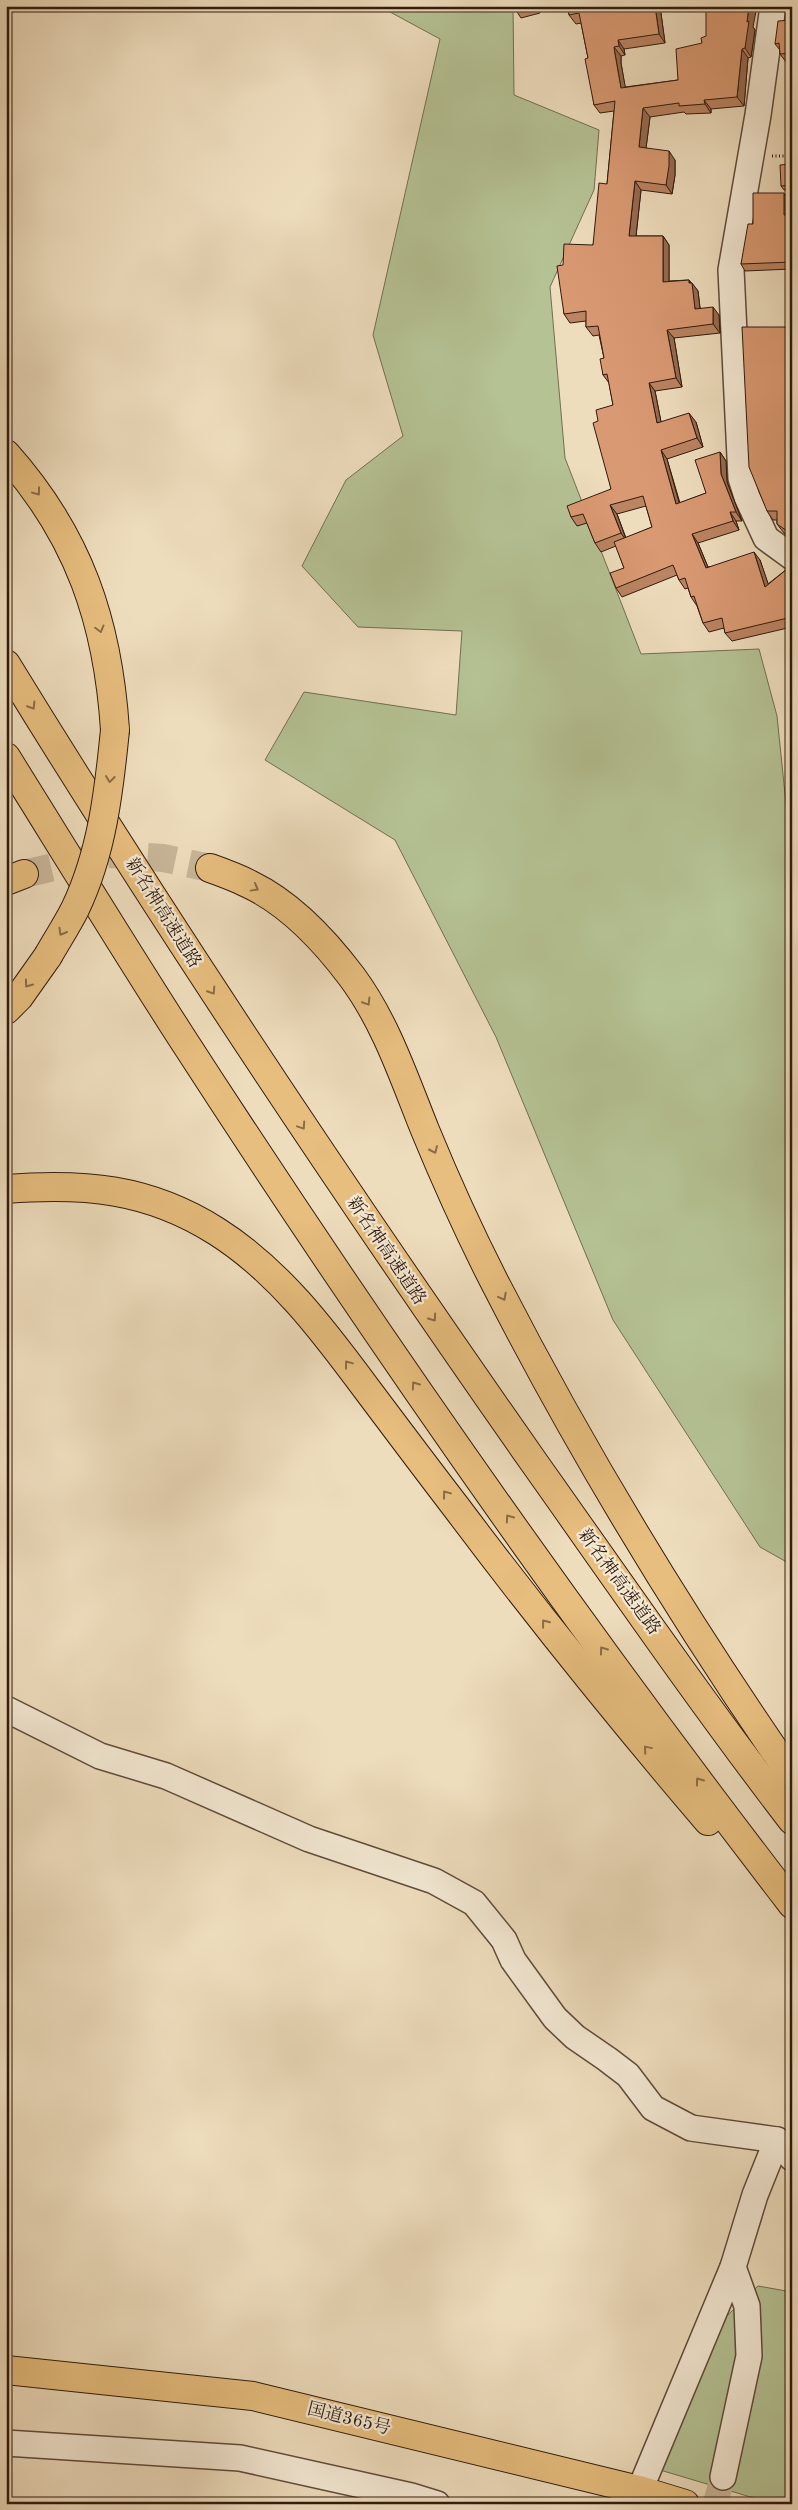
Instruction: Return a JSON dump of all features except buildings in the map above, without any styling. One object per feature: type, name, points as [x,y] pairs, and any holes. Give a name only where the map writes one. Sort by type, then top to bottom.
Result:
[{"type":"highway","points":[[6,454],[39,493],[65,536],[86,582],[101,631],[112,681],[115,730],[110,780],[101,831],[92,863],[75,908],[48,956],[6,1010]]},
{"type":"highway","name":"新名神高速道路","points":[[6,664],[214,995],[395,1265],[590,1541],[792,1820]]},
{"type":"highway","points":[[6,757],[180,1034],[352,1296],[547,1572],[732,1827],[792,1904]]},
{"type":"highway","points":[[210,868],[253,886],[291,910],[325,944],[353,979],[378,1020],[457,1202],[539,1366],[592,1461],[688,1622],[792,1776]]},
{"type":"highway","points":[[6,1189],[49,1186],[96,1187],[140,1196],[179,1211],[216,1231],[252,1258],[290,1293],[324,1332],[471,1528],[610,1706],[792,1920]]},
{"type":"highway","name":"国道365号","points":[[6,2370],[253,2396],[636,2497],[684,2504]]},
{"type":"street","points":[[773,6],[758,115],[732,270],[741,478],[747,498],[766,538],[792,557]]},
{"type":"street","points":[[6,1709],[100,1756],[166,1776],[309,1838],[434,1881],[474,1903],[504,1940],[513,1960],[555,2018],[575,2037],[628,2075],[653,2108],[691,2128],[784,2149],[755,2195],[733,2267],[636,2497]]},
{"type":"street","points":[[723,2477],[749,2356],[747,2306],[733,2267]]},
{"type":"street","points":[[6,2442],[240,2458],[411,2496],[437,2504]]},
{"type":"green space","points":[[379,6],[513,6],[514,95],[599,130],[594,190],[550,287],[565,458],[641,654],[759,649],[777,716],[792,862],[792,1565],[760,1547],[613,1320],[496,1037],[395,840],[265,760],[304,692],[456,715],[462,631],[358,627],[302,566],[346,480],[403,436],[373,335],[440,39]]},
{"type":"green space","points":[[758,2286],[792,2292],[792,2504],[774,2504],[660,2470],[708,2334]]},
{"type":"tunnel","points":[[24,874],[110,854],[163,858],[210,868]]},
{"type":"tunnel","points":[[715,2504],[723,2477]]}]
